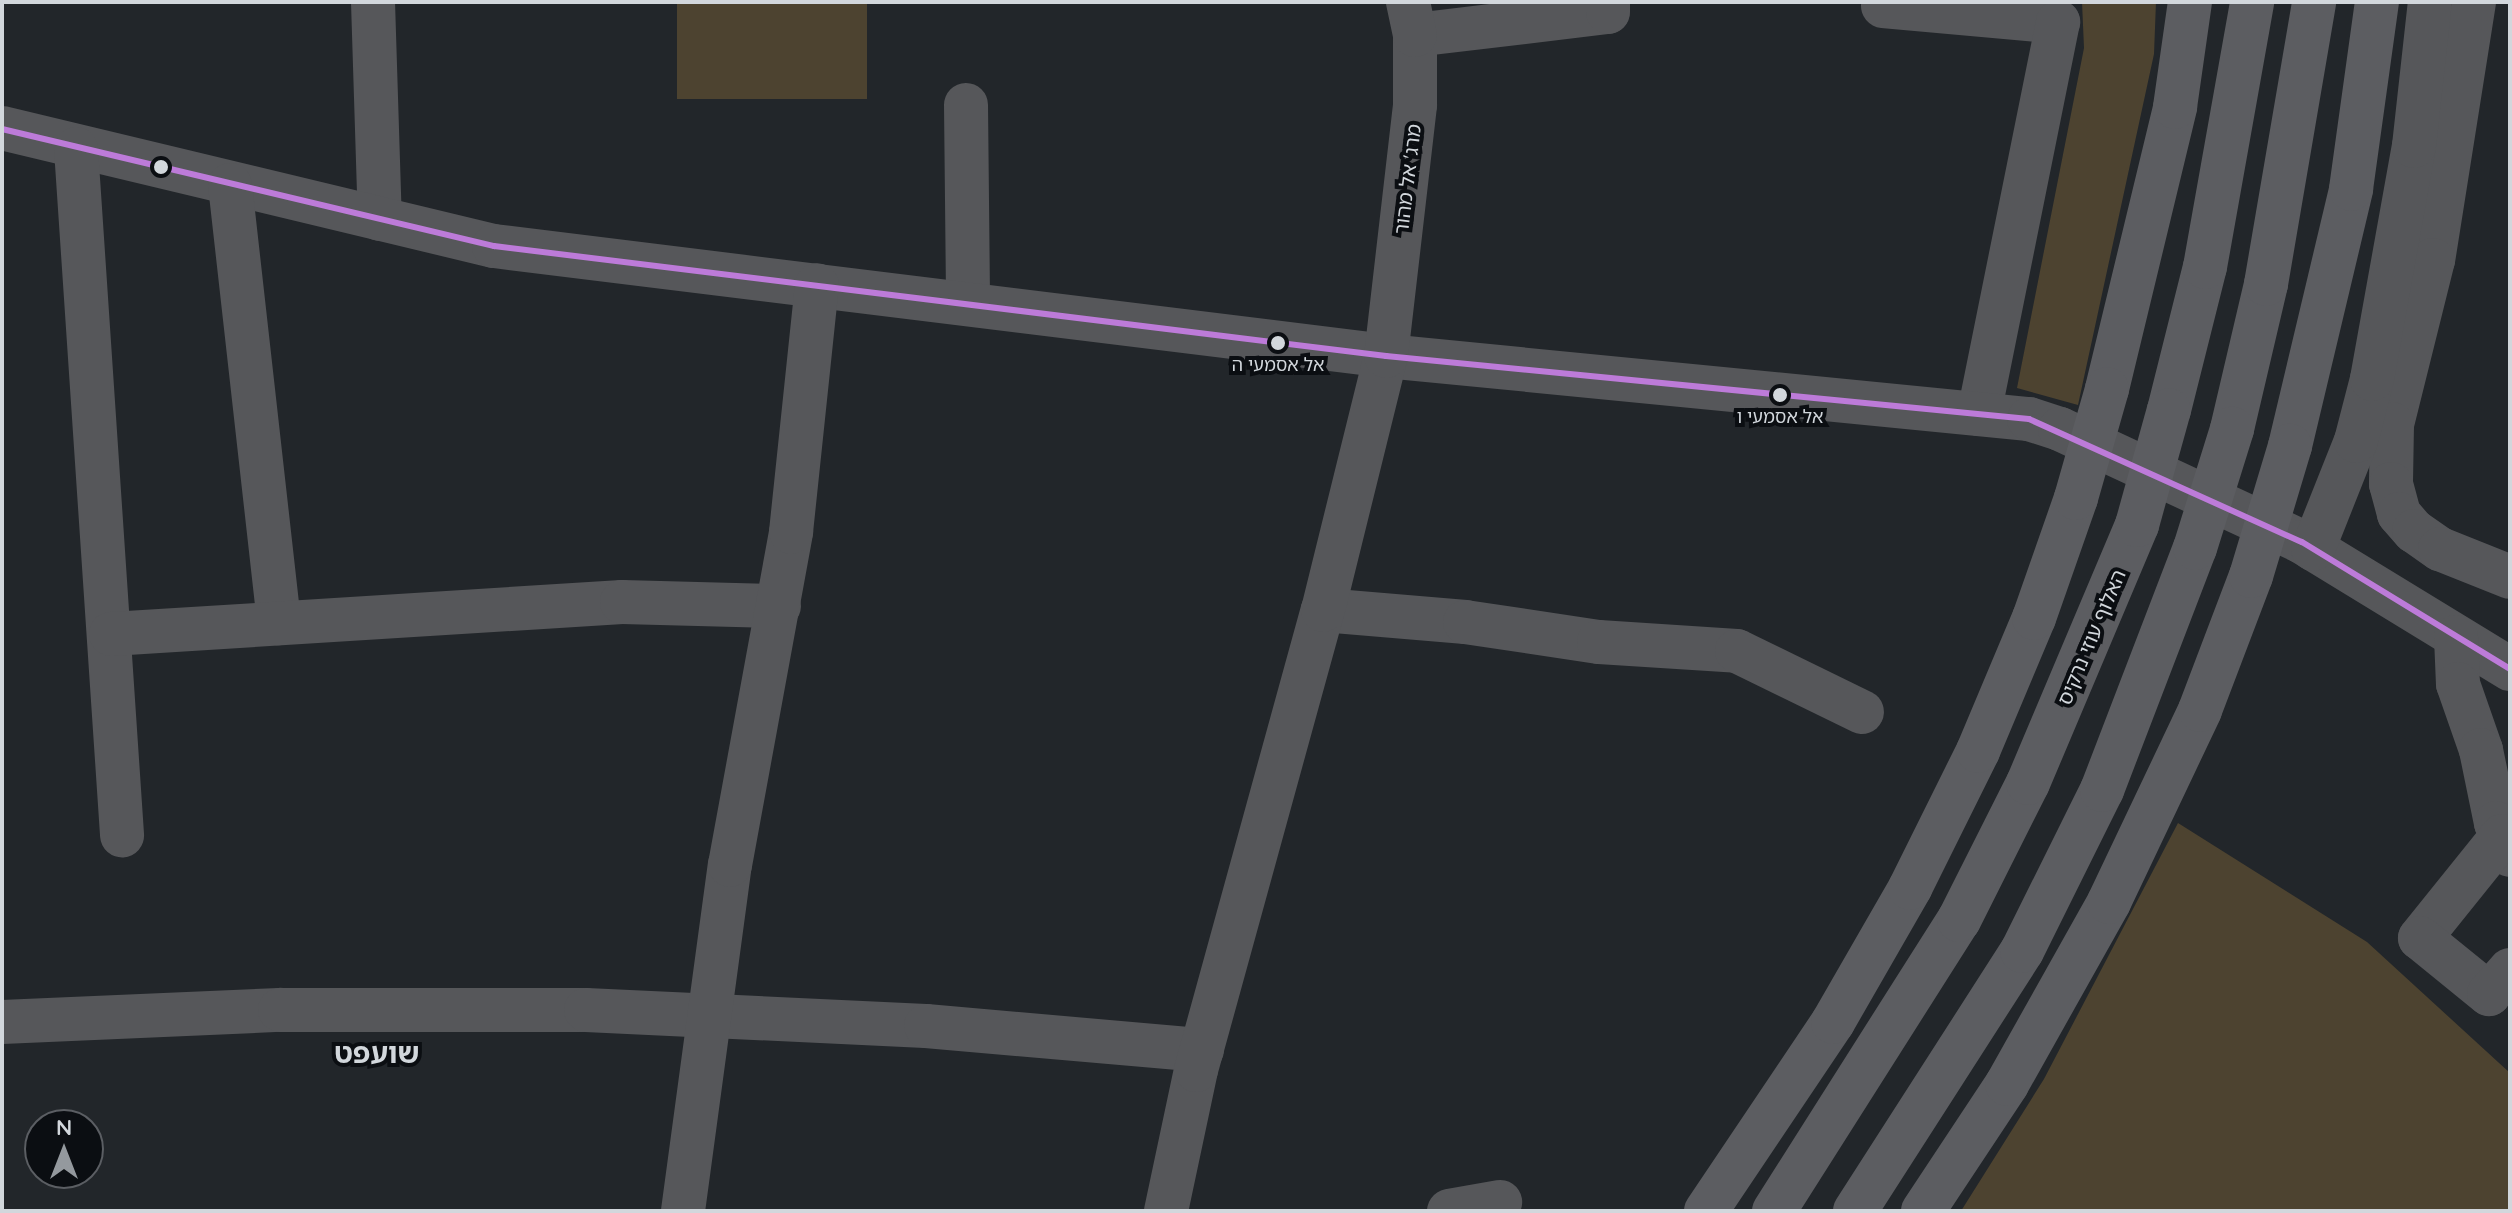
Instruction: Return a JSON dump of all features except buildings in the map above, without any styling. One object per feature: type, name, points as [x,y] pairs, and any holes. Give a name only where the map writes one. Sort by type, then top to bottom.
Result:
[{"type":"highway","points":[[1706,1211],[1833,1022],[1910,888],[1978,751],[2034,618],[2076,498],[2107,389],[2172,121],[2190,2]]},
{"type":"highway","name":"האלוף עוזי נרקיס","points":[[1777,1205],[1959,920],[2028,783],[2137,525],[2205,267],[2252,2]]},
{"type":"highway","points":[[1855,1211],[2022,951],[2102,790],[2195,548],[2232,429],[2266,284],[2314,2]]},
{"type":"highway","points":[[1923,1211],[2007,1084],[2102,915],[2200,710],[2251,576],[2290,446],[2351,189],[2377,2]]},
{"type":"street","points":[[373,2],[380,219]]},
{"type":"street","points":[[1412,19],[1608,12],[1608,2]]},
{"type":"street","points":[[2313,549],[2356,441],[2372,379],[2414,146],[2430,2]]},
{"type":"street","points":[[2474,2],[2433,260],[2392,424],[2391,484],[2399,514],[2414,531],[2440,549],[2510,577]]},
{"type":"street","points":[[1883,6],[2058,22],[1979,414]]},
{"type":"street","name":"מרג' אל מהור","points":[[1166,1211],[1202,1050],[1323,610],[1386,356],[1415,105],[1412,19]]},
{"type":"street","points":[[966,105],[968,303]]},
{"type":"street","points":[[2,128],[76,149],[494,246],[1386,356],[1979,414],[2060,429],[2313,549],[2510,669]]},
{"type":"street","points":[[76,149],[111,634],[122,835]]},
{"type":"street","points":[[230,185],[279,623]]},
{"type":"street","points":[[683,1211],[730,865],[779,606],[817,285]]},
{"type":"street","points":[[111,634],[622,602],[779,606]]},
{"type":"street","points":[[1323,610],[1465,622],[1599,642],[1737,651],[1862,712]]},
{"type":"street","points":[[2456,637],[2458,684],[2481,750],[2506,846],[2420,938],[2489,994],[2510,970]]},
{"type":"street","points":[[2,1022],[280,1010],[709,1014],[1202,1050]]},
{"type":"street","points":[[1449,1211],[1500,1202]]},
{"type":"shaded area","points":[[677,2],[867,2],[867,99],[677,99]]},
{"type":"shaded area","points":[[2082,2],[2156,2],[2154,54],[2078,405],[2017,388],[2084,48]]},
{"type":"shaded area","points":[[2178,823],[2367,942],[2510,1073],[2510,1211],[1961,1211],[2044,1079]]},
{"type":"transit line","points":[[2,129],[494,246],[1386,356],[2029,419],[2302,542],[2510,669]]},
{"type":"place","name":"אל אסמעי ה","points":[[1278,343]]},
{"type":"place","name":"אל אסמעי ו","points":[[1780,395]]},
{"type":"district","name":"שועפט","points":[[377,1053]]}]
